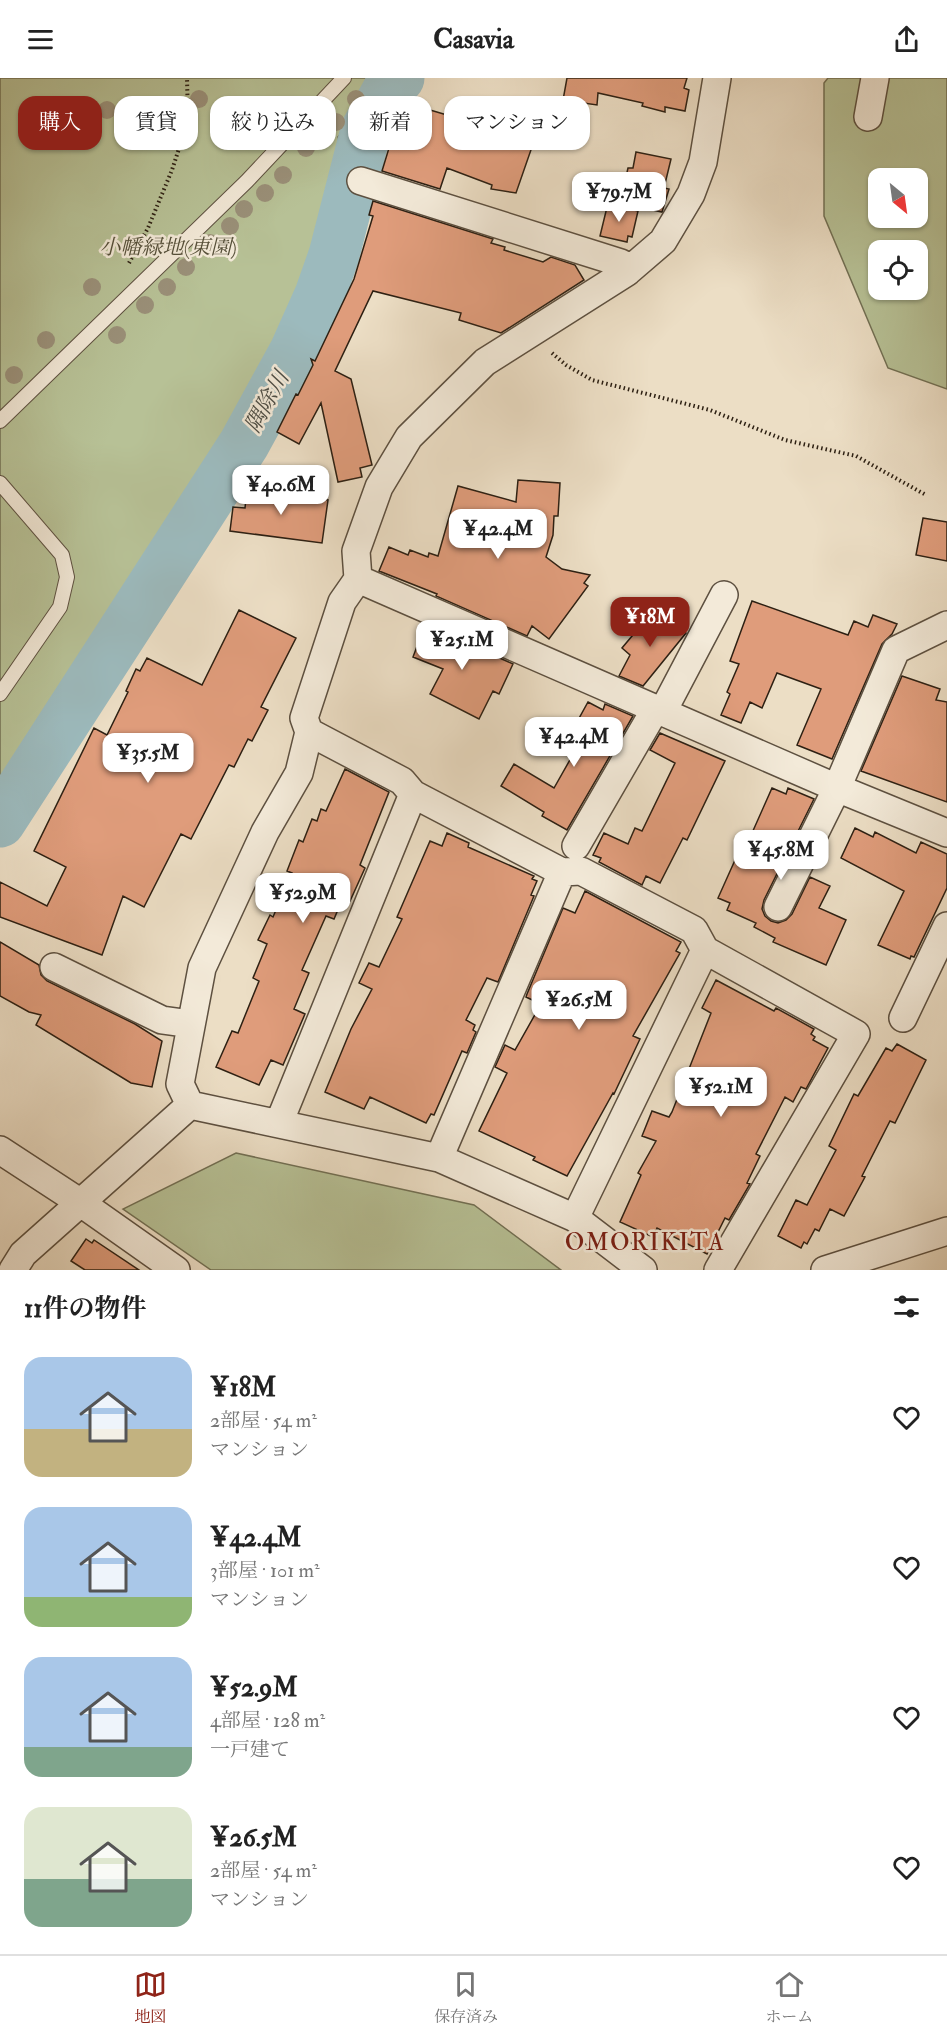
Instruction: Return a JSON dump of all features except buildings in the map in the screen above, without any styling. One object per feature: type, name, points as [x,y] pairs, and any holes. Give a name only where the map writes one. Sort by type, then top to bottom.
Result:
[{"type":"street","points":[[190,1105],[180,1083],[202,968],[265,832],[299,774],[309,732],[304,718],[342,602],[358,579],[356,551],[379,487],[409,437],[485,362],[532,330],[627,272],[663,241],[692,194],[703,162],[717,78]]},
{"type":"street","points":[[868,117],[875,78]]},
{"type":"street","points":[[360,181],[621,263],[627,272]]},
{"type":"street","points":[[358,579],[837,788],[947,833]]},
{"type":"street","points":[[576,846],[660,709],[724,595]]},
{"type":"street","points":[[778,908],[837,788],[896,650],[947,625]]},
{"type":"street","points":[[309,732],[402,781],[413,794],[562,872],[580,871],[694,930],[705,950],[856,1034],[718,1270]]},
{"type":"street","points":[[279,1122],[413,794]]},
{"type":"street","points":[[439,1158],[562,872]]},
{"type":"street","points":[[903,1018],[947,926]]},
{"type":"street","points":[[575,1218],[705,950]]},
{"type":"street","points":[[54,967],[162,1020],[191,1024]]},
{"type":"street","points":[[190,1105],[279,1122],[439,1158],[575,1218],[643,1270]]},
{"type":"street","points":[[13,1270],[23,1254],[190,1105]]},
{"type":"street","points":[[0,1150],[81,1203],[166,1267]]},
{"type":"street","points":[[825,1270],[947,1231]]},
{"type":"lane","points":[[0,421],[247,181],[344,78]]},
{"type":"lane","points":[[0,483],[62,555],[67,577],[60,607],[0,694]]},
{"type":"path","points":[[122,302],[124,273],[148,228],[188,121],[187,78]]},
{"type":"path","points":[[532,330],[538,339],[566,365],[592,380],[710,410],[785,440],[856,456],[926,495]]},
{"type":"green space","name":"小幡緑地(東園)","points":[[0,78],[391,78],[375,96],[348,96],[348,126],[338,137],[353,188],[352,245],[306,352],[227,489],[0,833]]},
{"type":"green space","points":[[828,78],[947,78],[947,389],[888,368],[824,216],[824,83]]},
{"type":"green space","points":[[236,1153],[474,1205],[561,1270],[211,1270],[123,1209]]},
{"type":"waterway","name":"隅除川","points":[[0,822],[244,444],[295,351],[320,295],[334,255],[366,130],[389,88],[399,78]]},
{"type":"district","name":"OMORIKITA","points":[[645,1242]]}]
